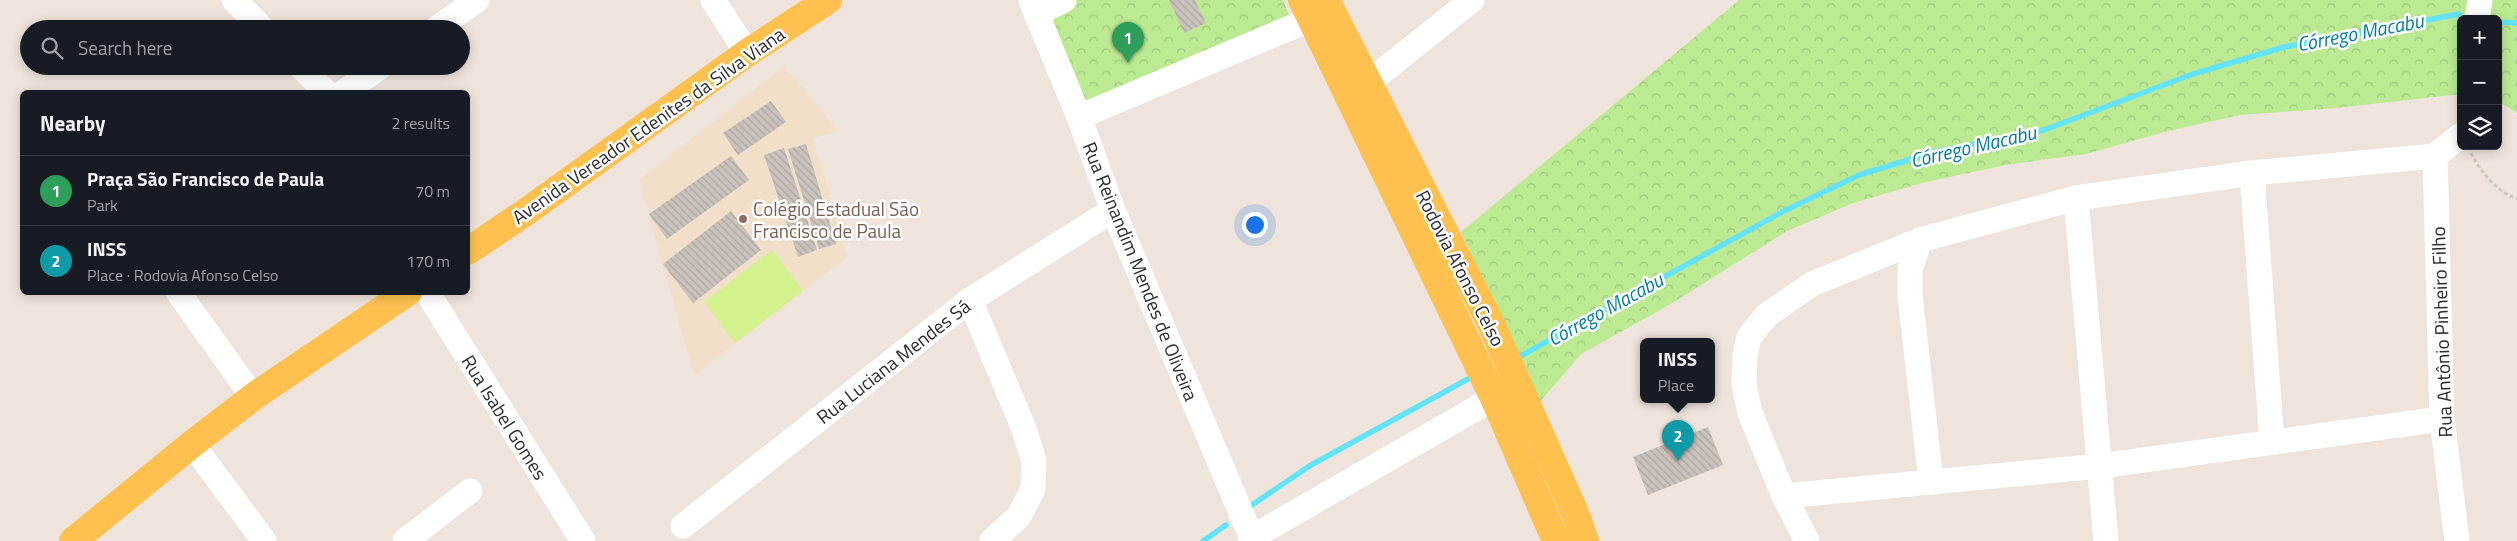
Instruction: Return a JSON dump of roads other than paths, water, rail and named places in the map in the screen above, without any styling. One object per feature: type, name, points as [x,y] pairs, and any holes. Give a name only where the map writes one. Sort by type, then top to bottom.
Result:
[{"type":"main road","name":"Avenida Vereador Edenites da Silva Viana","points":[[470,246],[523,214],[747,53],[828,0]]},
{"type":"main road","name":"Rodovia Afonso Celso","points":[[1313,6],[1368,83],[1492,326],[1575,514],[1585,541]]},
{"type":"main road","name":"Rodovia Afonso Celso","points":[[1313,6],[1494,398],[1556,541]]},
{"type":"main road","points":[[76,540],[192,444],[254,397],[404,295]]},
{"type":"street","points":[[234,0],[254,20]]},
{"type":"street","points":[[449,20],[477,0]]},
{"type":"street","points":[[713,0],[747,53]]},
{"type":"street","points":[[1034,7],[1064,0]]},
{"type":"street","points":[[1368,83],[1472,0]]},
{"type":"street","points":[[2478,15],[2480,0]]},
{"type":"street","points":[[1079,117],[1313,6]]},
{"type":"street","name":"Rua Reinandim Mendes de Oliveira","points":[[1034,7],[1079,117],[1113,210],[1252,539]]},
{"type":"street","points":[[309,75],[324,90]]},
{"type":"street","points":[[347,90],[369,75]]},
{"type":"street","points":[[1807,541],[1784,496],[1750,414],[1744,384],[1745,356],[1749,337],[1767,315],[1812,284],[1920,240],[2076,198],[2252,173],[2436,156],[2457,138]]},
{"type":"street","name":"Rua Antônio Pinheiro Filho","points":[[2436,156],[2442,419],[2456,541]]},
{"type":"street","points":[[2252,173],[2272,442]]},
{"type":"street","points":[[2076,198],[2106,541]]},
{"type":"street","name":"Rua Luciana Mendes Sá","points":[[683,526],[970,300],[1113,210]]},
{"type":"street","points":[[1920,240],[1910,270],[1910,295],[1931,482]]},
{"type":"street","points":[[180,295],[254,397]]},
{"type":"street","name":"Rua Isabel Gomes","points":[[429,295],[583,541]]},
{"type":"street","points":[[970,300],[1024,429],[1034,461],[1033,489],[1019,516],[992,541]]},
{"type":"street","points":[[1252,539],[1494,398]]},
{"type":"street","points":[[1784,496],[2100,466],[2442,419]]},
{"type":"street","points":[[192,444],[264,541]]},
{"type":"street","points":[[405,541],[470,491]]},
{"type":"waterway","name":"Córrego Macabu","points":[[1517,358],[1782,212],[1859,175],[1934,152],[2044,130],[2190,75],[2284,47],[2459,14]]},
{"type":"waterway","name":"Córrego Macabu","points":[[2502,22],[2517,23]]},
{"type":"waterway","name":"Córrego Macabu","points":[[1246,509],[1311,465],[1468,379]]},
{"type":"waterway","name":"Córrego Macabu","points":[[1203,541],[1226,525]]},
{"type":"place","name":"Praça São Francisco de Paula","points":[[1128,63]]},
{"type":"place","name":"Colégio Estadual São Francisco de Paula","points":[[743,219]]},
{"type":"place","name":"INSS","points":[[1678,461]]}]
